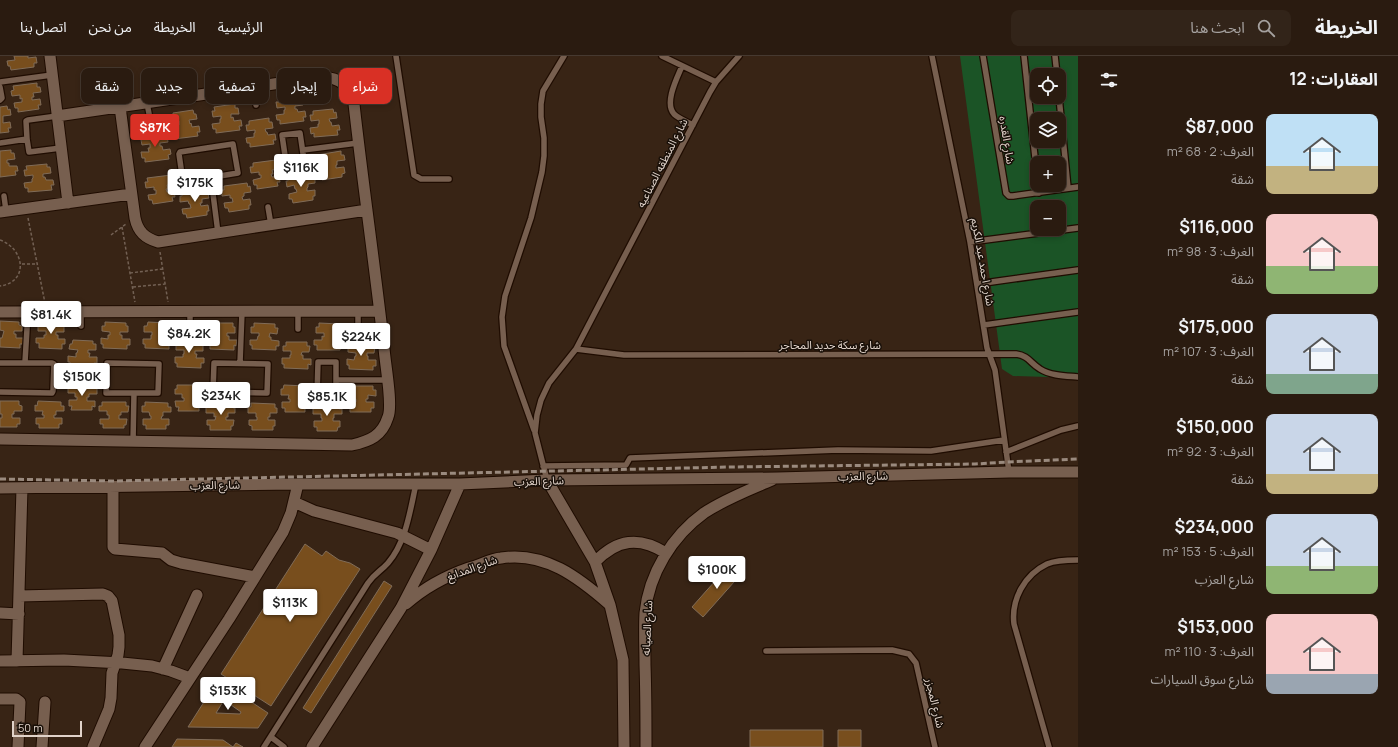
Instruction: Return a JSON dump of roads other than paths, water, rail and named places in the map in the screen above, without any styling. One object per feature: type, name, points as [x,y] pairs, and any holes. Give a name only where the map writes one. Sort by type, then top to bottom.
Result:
[{"type":"street","points":[[50,56],[68,203]]},
{"type":"street","points":[[0,439],[352,445],[368,441],[382,431],[389,416],[389,400],[380,311],[354,104],[350,92],[343,83],[331,78]]},
{"type":"street","points":[[57,116],[141,104]]},
{"type":"street","points":[[120,107],[134,218],[137,227],[142,234],[150,240],[158,242],[367,210]]},
{"type":"street","points":[[3,212],[131,194]]},
{"type":"street","points":[[0,312],[380,311]]},
{"type":"street","name":"شارع العزب","points":[[0,488],[298,484],[460,484],[547,480],[777,478],[1008,472],[1078,472]]},
{"type":"street","name":"شارع الصيانه","points":[[646,747],[645,613],[652,582],[666,553],[682,532],[704,513],[728,500],[777,478]]},
{"type":"street","name":"شارع الصيانه","points":[[547,480],[595,562],[610,605],[623,660],[624,747]]},
{"type":"street","points":[[145,747],[255,577],[286,526],[298,484]]},
{"type":"street","name":"شارع المدابغ","points":[[312,747],[401,608],[430,550],[460,484]]},
{"type":"street","points":[[113,486],[113,547],[115,549],[162,553],[171,560],[180,563],[255,577]]},
{"type":"street","points":[[17,660],[22,488]]},
{"type":"street","points":[[294,502],[314,511],[397,532],[430,550]]},
{"type":"street","points":[[595,562],[604,552],[628,542],[642,542],[655,546],[666,553]]},
{"type":"street","name":"شارع المدابغ","points":[[401,608],[422,591],[447,576],[500,558],[510,557],[542,561],[562,568],[580,580],[610,605]]},
{"type":"street","points":[[19,596],[103,594],[108,596],[112,601],[119,635],[118,655],[114,662],[112,673],[109,709],[93,747]]},
{"type":"street","points":[[163,669],[197,595]]},
{"type":"street","points":[[0,613],[19,614]]},
{"type":"street","points":[[0,661],[64,660],[114,662],[152,666],[190,678]]},
{"type":"street","points":[[0,699],[16,699],[20,702],[18,747]]},
{"type":"street","points":[[42,747],[45,702]]},
{"type":"lane","points":[[396,56],[414,175],[421,179],[449,179]]},
{"type":"lane","points":[[547,480],[535,433],[504,346],[502,317],[505,296],[531,218],[541,178],[544,156],[544,138],[541,117],[543,91],[564,56]]},
{"type":"lane","points":[[662,56],[716,82]]},
{"type":"lane","name":"شارع المنطقه الصناعيه","points":[[535,433],[541,400],[549,383],[576,349],[692,125],[716,82],[739,56]]},
{"type":"lane","name":"شارع احمد عبد الكريم","points":[[932,56],[970,242],[989,355],[995,370],[1008,472]]},
{"type":"lane","name":"شارع القدره","points":[[983,56],[1006,193],[1008,196],[1013,196],[1039,193]]},
{"type":"lane","points":[[1024,56],[1035,156]]},
{"type":"lane","points":[[1055,56],[1056,68]]},
{"type":"lane","points":[[682,66],[671,94],[669,104],[673,114],[692,125]]},
{"type":"lane","points":[[0,82],[52,75]]},
{"type":"lane","points":[[0,87],[2,98],[0,100]]},
{"type":"lane","points":[[147,104],[150,119]]},
{"type":"lane","points":[[1060,104],[1068,188]]},
{"type":"lane","points":[[57,116],[26,121],[27,139],[29,152],[61,148]]},
{"type":"lane","points":[[300,133],[303,150],[305,167],[287,169],[282,135],[300,133]]},
{"type":"lane","points":[[0,143],[27,139]]},
{"type":"lane","points":[[303,150],[358,143]]},
{"type":"lane","points":[[234,144],[238,173],[211,178],[183,182],[179,153],[234,144]]},
{"type":"lane","points":[[211,178],[218,233]]},
{"type":"lane","points":[[1039,193],[1078,187]]},
{"type":"lane","points":[[3,212],[4,196]]},
{"type":"lane","points":[[268,207],[271,225]]},
{"type":"lane","points":[[970,242],[1078,228]]},
{"type":"lane","points":[[977,284],[1078,270]]},
{"type":"lane","points":[[298,311],[298,329]]},
{"type":"lane","points":[[358,311],[358,328]]},
{"type":"lane","points":[[25,362],[28,312]]},
{"type":"lane","points":[[81,312],[81,326]]},
{"type":"lane","points":[[190,312],[190,327]]},
{"type":"lane","points":[[240,363],[242,312]]},
{"type":"lane","points":[[984,325],[1078,312]]},
{"type":"lane","name":"شارع سكة حديد المحاجر","points":[[576,349],[624,355],[1016,354],[1024,355],[1034,365],[1048,373],[1078,377]]},
{"type":"lane","points":[[318,362],[336,362],[336,380],[336,397],[318,397],[318,362]]},
{"type":"lane","points":[[0,363],[53,363],[53,392],[0,392]]},
{"type":"lane","points":[[107,363],[159,364],[158,393],[134,393],[106,393],[107,363]]},
{"type":"lane","points":[[214,363],[240,363],[268,364],[267,393],[213,392],[214,363]]},
{"type":"lane","points":[[336,380],[387,380]]},
{"type":"lane","points":[[133,442],[134,393]]},
{"type":"lane","points":[[1006,452],[1061,430],[1078,426]]},
{"type":"lane","points":[[544,466],[626,465],[630,458],[838,450],[931,450],[1004,440]]},
{"type":"lane","points":[[264,747],[368,583],[377,572],[388,563],[396,551],[404,536],[416,484]]},
{"type":"lane","points":[[1049,747],[1014,624],[1014,606],[1017,597],[1035,571],[1057,561],[1078,560]]},
{"type":"lane","name":"شارع المجزر","points":[[766,651],[892,650],[909,654],[916,663],[935,747]]},
{"type":"lane","points":[[271,737],[284,747]]},
{"type":"railway","points":[[0,479],[114,481],[730,467],[975,464],[1078,459]]}]
